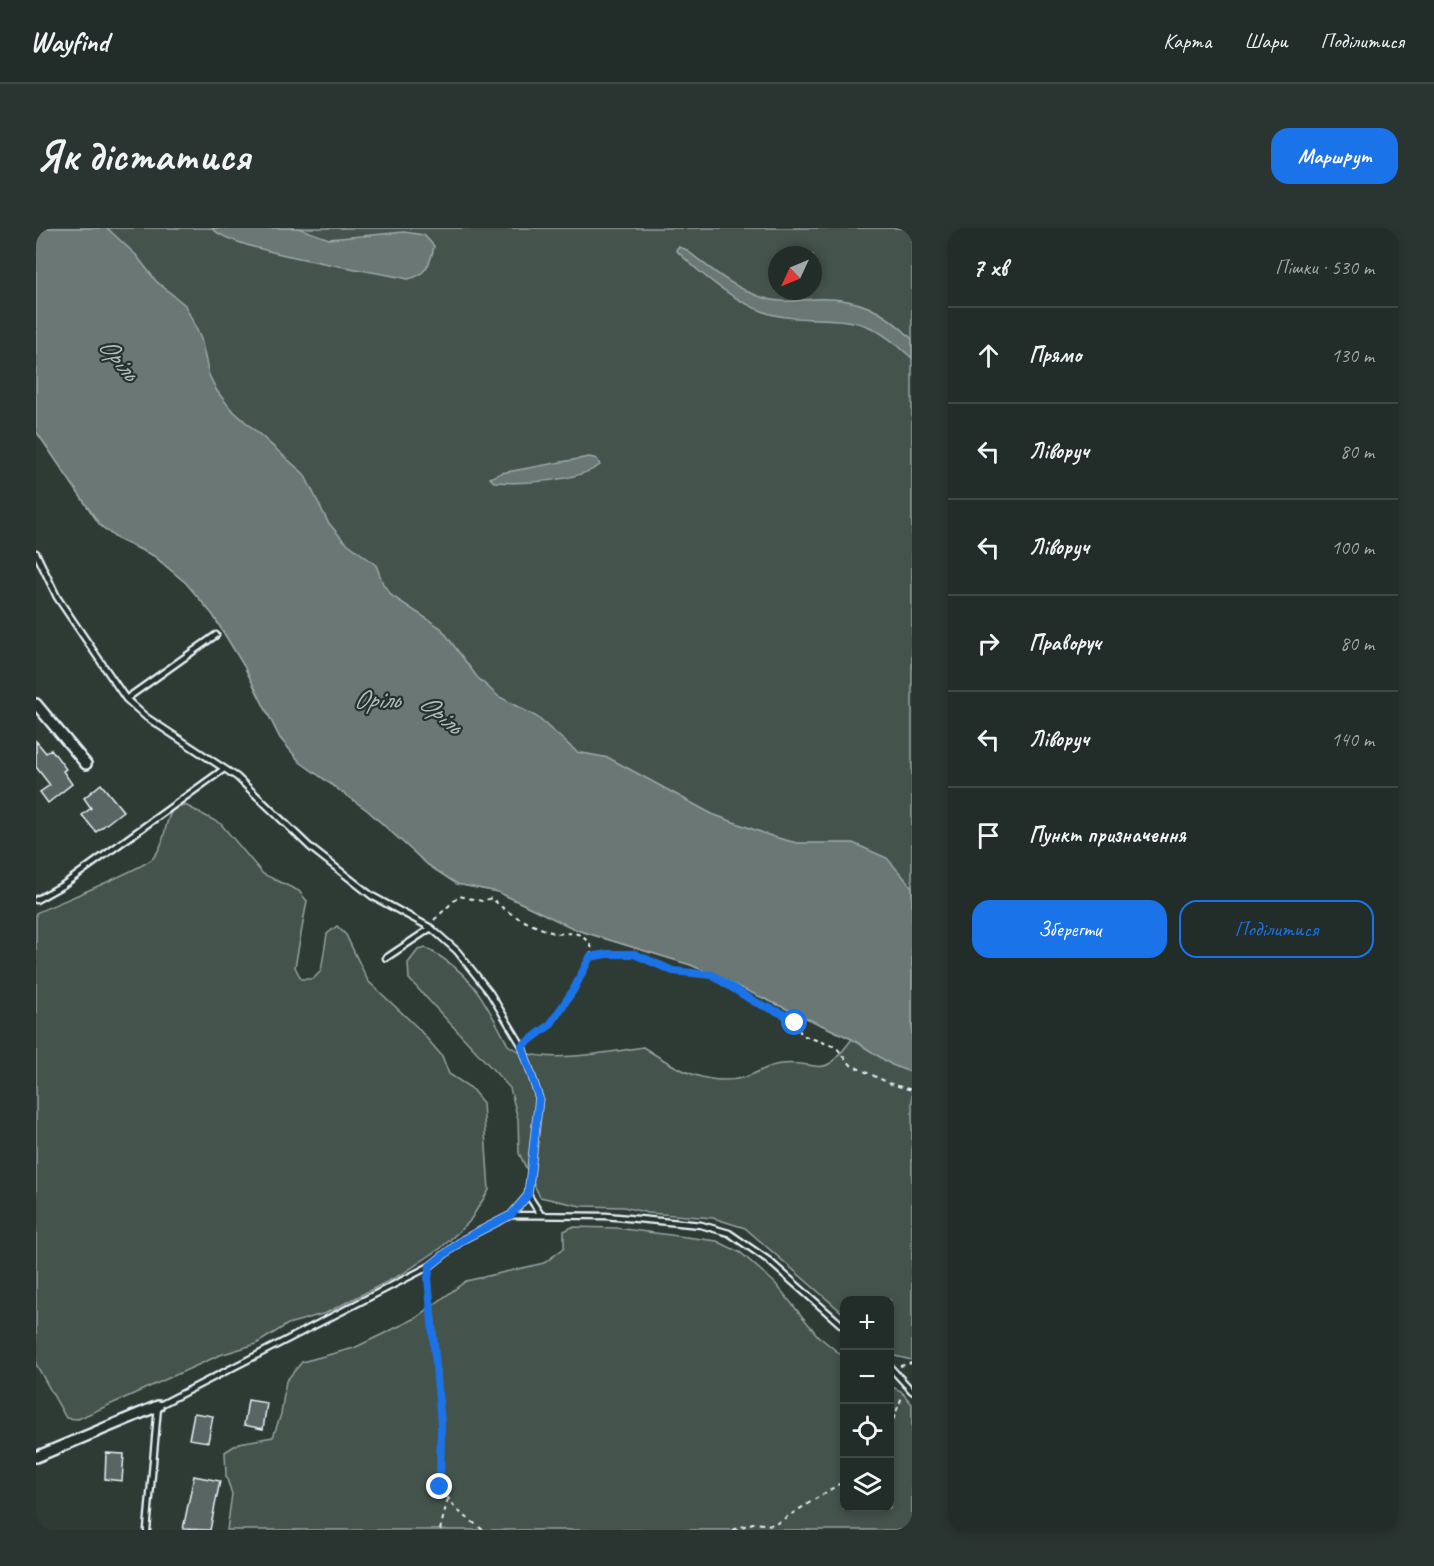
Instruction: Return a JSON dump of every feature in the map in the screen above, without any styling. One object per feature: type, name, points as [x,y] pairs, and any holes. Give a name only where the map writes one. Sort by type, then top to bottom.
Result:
[{"type":"street","points":[[36,704],[86,764]]},
{"type":"street","points":[[36,1457],[158,1406]]},
{"type":"lane","points":[[36,553],[57,597],[126,699],[146,717],[237,777],[310,848],[372,896],[429,927],[456,951],[490,993],[522,1046],[539,1098],[528,1195],[511,1215],[464,1239],[430,1266],[282,1345],[158,1406],[147,1530]]},
{"type":"lane","points":[[126,699],[216,635]]},
{"type":"lane","points":[[36,900],[63,885],[224,769]]},
{"type":"lane","points":[[386,958],[429,927]]},
{"type":"lane","points":[[528,1195],[541,1215]]},
{"type":"lane","points":[[511,1215],[606,1216],[701,1225],[729,1233],[768,1260],[840,1323]]},
{"type":"lane","points":[[894,1372],[912,1391]]},
{"type":"path","points":[[429,927],[459,896],[482,901],[492,898],[510,910],[517,920],[552,932],[565,931],[587,940],[592,948],[590,957],[574,989],[550,1025],[522,1046]]},
{"type":"path","points":[[590,957],[607,954],[634,954],[673,971],[712,975],[755,1002],[783,1014],[795,1023],[802,1035],[836,1047],[851,1065],[891,1084],[912,1090]]},
{"type":"path","points":[[430,1266],[428,1278],[441,1423],[440,1487],[457,1510],[483,1530]]},
{"type":"path","points":[[894,1367],[912,1363]]},
{"type":"path","points":[[894,1418],[906,1386]]},
{"type":"path","points":[[733,1530],[753,1523],[774,1525],[840,1484]]},
{"type":"path","points":[[440,1530],[448,1498]]},
{"type":"shaded area","points":[[36,228],[912,228],[912,1360],[894,1356],[894,1296],[840,1296],[840,1311],[745,1228],[713,1218],[648,1213],[624,1207],[581,1206],[540,1197],[519,1153],[518,1119],[510,1088],[409,979],[408,963],[418,950],[426,948],[456,968],[476,989],[508,1045],[520,1052],[536,1055],[573,1056],[643,1047],[679,1069],[692,1074],[718,1080],[732,1080],[777,1065],[827,1065],[852,1039],[691,965],[577,930],[498,892],[457,884],[428,865],[367,810],[300,762],[280,738],[244,666],[213,615],[186,583],[154,556],[116,538],[100,525],[36,431]]},
{"type":"shaded area","points":[[185,805],[221,824],[263,874],[299,891],[307,901],[295,967],[301,979],[313,979],[321,971],[327,934],[337,926],[346,935],[368,981],[417,1027],[442,1056],[449,1074],[471,1088],[483,1103],[489,1190],[469,1222],[441,1248],[402,1274],[326,1313],[288,1324],[256,1344],[220,1355],[78,1419],[66,1418],[36,1364],[36,913],[117,877],[153,858],[161,845],[170,813],[174,807]]},
{"type":"shaded area","points":[[572,1227],[616,1228],[717,1241],[741,1253],[775,1283],[818,1336],[840,1354],[840,1512],[894,1512],[894,1388],[901,1391],[912,1404],[912,1530],[227,1530],[232,1494],[226,1476],[225,1452],[239,1443],[273,1437],[281,1414],[286,1381],[302,1362],[354,1348],[416,1318],[466,1281],[544,1263],[564,1248],[564,1231]]},
{"type":"water","name":"Орiль","points":[[36,228],[107,228],[136,255],[156,281],[185,305],[201,339],[209,375],[217,391],[230,408],[304,474],[328,522],[343,540],[376,565],[383,584],[392,596],[441,628],[477,677],[498,696],[537,717],[577,752],[609,758],[712,814],[797,843],[853,843],[887,858],[912,887],[912,1073],[892,1065],[852,1039],[691,965],[577,930],[498,892],[457,884],[428,865],[367,810],[300,762],[280,738],[244,666],[213,615],[186,583],[154,556],[116,538],[100,525],[36,431]]},
{"type":"water","points":[[212,228],[298,228],[329,239],[404,232],[424,235],[434,246],[427,267],[419,275],[408,279],[245,245]]},
{"type":"water","points":[[678,247],[685,249],[726,279],[768,300],[829,299],[843,300],[868,307],[890,320],[912,339],[912,358],[891,340],[867,326],[845,321],[779,316],[755,308],[730,295],[676,250]]},
{"type":"water","points":[[589,457],[597,459],[600,465],[590,471],[564,478],[506,483],[494,482],[490,478],[501,473]]},
{"type":"building","points":[[36,741],[46,753],[51,749],[66,769],[63,771],[72,784],[48,803],[40,792],[50,785],[36,767]]},
{"type":"building","points":[[101,784],[123,811],[96,832],[82,815],[91,808],[84,798]]},
{"type":"building","points":[[248,1400],[267,1403],[263,1429],[244,1425]]},
{"type":"building","points":[[194,1413],[213,1416],[208,1442],[189,1439]]},
{"type":"building","points":[[106,1453],[124,1454],[122,1481],[105,1479]]},
{"type":"building","points":[[194,1476],[220,1481],[210,1530],[183,1529]]},
{"type":"route","points":[[440,1487],[441,1423],[428,1278],[430,1266],[464,1239],[511,1215],[528,1195],[539,1098],[522,1046],[550,1025],[574,989],[590,957],[607,954],[634,954],[673,971],[712,975],[725,985],[755,1002],[765,1004],[795,1023]]},
{"type":"water label","name":"Оріль","points":[[119,358]]},
{"type":"water label","name":"Оріль","points":[[441,713]]}]
